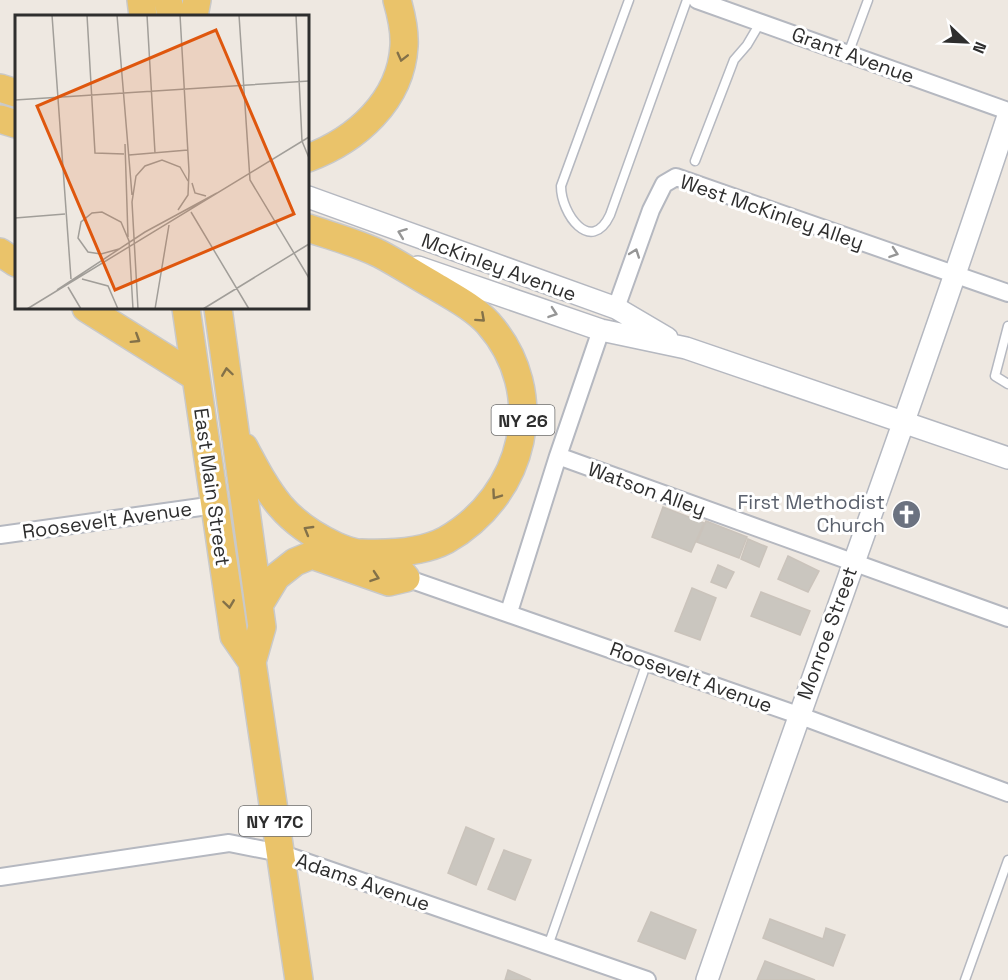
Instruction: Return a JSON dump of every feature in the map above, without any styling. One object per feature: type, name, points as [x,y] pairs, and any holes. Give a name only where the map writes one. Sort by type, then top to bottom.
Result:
[{"type":"main road","points":[[141,0],[143,15]]},
{"type":"main road","points":[[168,0],[171,15]]},
{"type":"main road","points":[[194,15],[197,0]]},
{"type":"main road","points":[[309,158],[346,141],[364,127],[390,91],[405,45],[397,0]]},
{"type":"main road","points":[[0,88],[15,93]]},
{"type":"main road","points":[[0,118],[15,124]]},
{"type":"main road","name":"NY 26","points":[[236,429],[268,493],[298,525],[338,547],[361,553],[411,550],[444,541],[469,525],[493,500],[510,475],[520,446],[523,413],[519,382],[507,351],[487,322],[465,303],[378,253],[309,228]]},
{"type":"main road","points":[[0,252],[15,262]]},
{"type":"main road","points":[[88,309],[196,377]]},
{"type":"main road","name":"East Main Street","points":[[186,309],[234,636],[252,662]]},
{"type":"main road","name":"East Main Street","points":[[218,309],[262,627],[252,662],[300,980]]},
{"type":"main road","points":[[259,605],[276,577],[295,562],[312,555],[389,582],[406,578],[396,565],[361,553]]},
{"type":"street","name":"Grant Avenue","points":[[697,0],[1008,111]]},
{"type":"street","name":"Monroe Street","points":[[707,980],[798,715],[956,274],[1008,116]]},
{"type":"street","name":"West McKinley Alley","points":[[616,309],[651,210],[663,184],[669,178],[676,177],[1008,293]]},
{"type":"street","name":"McKinley Avenue","points":[[309,197],[616,309],[686,348]]},
{"type":"street","name":"McKinley Avenue","points":[[378,253],[601,330],[686,348],[1008,458]]},
{"type":"street","points":[[509,612],[558,456],[601,330]]},
{"type":"street","name":"Watson Alley","points":[[558,456],[1008,618]]},
{"type":"street","name":"Roosevelt Avenue","points":[[0,535],[215,505]]},
{"type":"street","name":"Roosevelt Avenue","points":[[406,578],[647,661],[1008,793]]},
{"type":"street","name":"Adams Avenue","points":[[0,877],[229,843],[280,853],[646,980]]},
{"type":"lane","points":[[629,0],[561,186],[561,198],[572,221],[584,230],[596,231],[604,227],[610,215],[687,0]]},
{"type":"lane","points":[[848,54],[868,0]]},
{"type":"lane","points":[[695,161],[734,60],[747,45],[760,23]]},
{"type":"lane","points":[[1008,326],[995,376],[1008,384]]},
{"type":"lane","points":[[548,946],[647,661]]},
{"type":"lane","points":[[965,980],[1008,860]]},
{"type":"building","points":[[663,507],[704,523],[691,552],[652,537]]},
{"type":"building","points":[[706,521],[747,537],[739,558],[697,542]]},
{"type":"building","points":[[748,539],[767,547],[759,567],[741,559]]},
{"type":"building","points":[[788,556],[819,571],[808,592],[778,579]]},
{"type":"building","points":[[718,565],[734,572],[726,588],[711,582]]},
{"type":"building","points":[[692,588],[716,598],[700,640],[675,631]]},
{"type":"building","points":[[761,592],[810,611],[800,635],[751,616]]},
{"type":"building","points":[[466,827],[494,839],[476,885],[448,873]]},
{"type":"building","points":[[504,850],[531,860],[515,900],[488,889]]},
{"type":"building","points":[[651,912],[696,930],[685,959],[638,941]]},
{"type":"building","points":[[770,919],[823,939],[826,928],[845,935],[833,966],[763,938]]},
{"type":"building","points":[[765,961],[815,980],[757,980]]},
{"type":"building","points":[[508,970],[531,980],[505,980]]},
{"type":"place","name":"First Methodist Church","points":[[906,514]]}]
